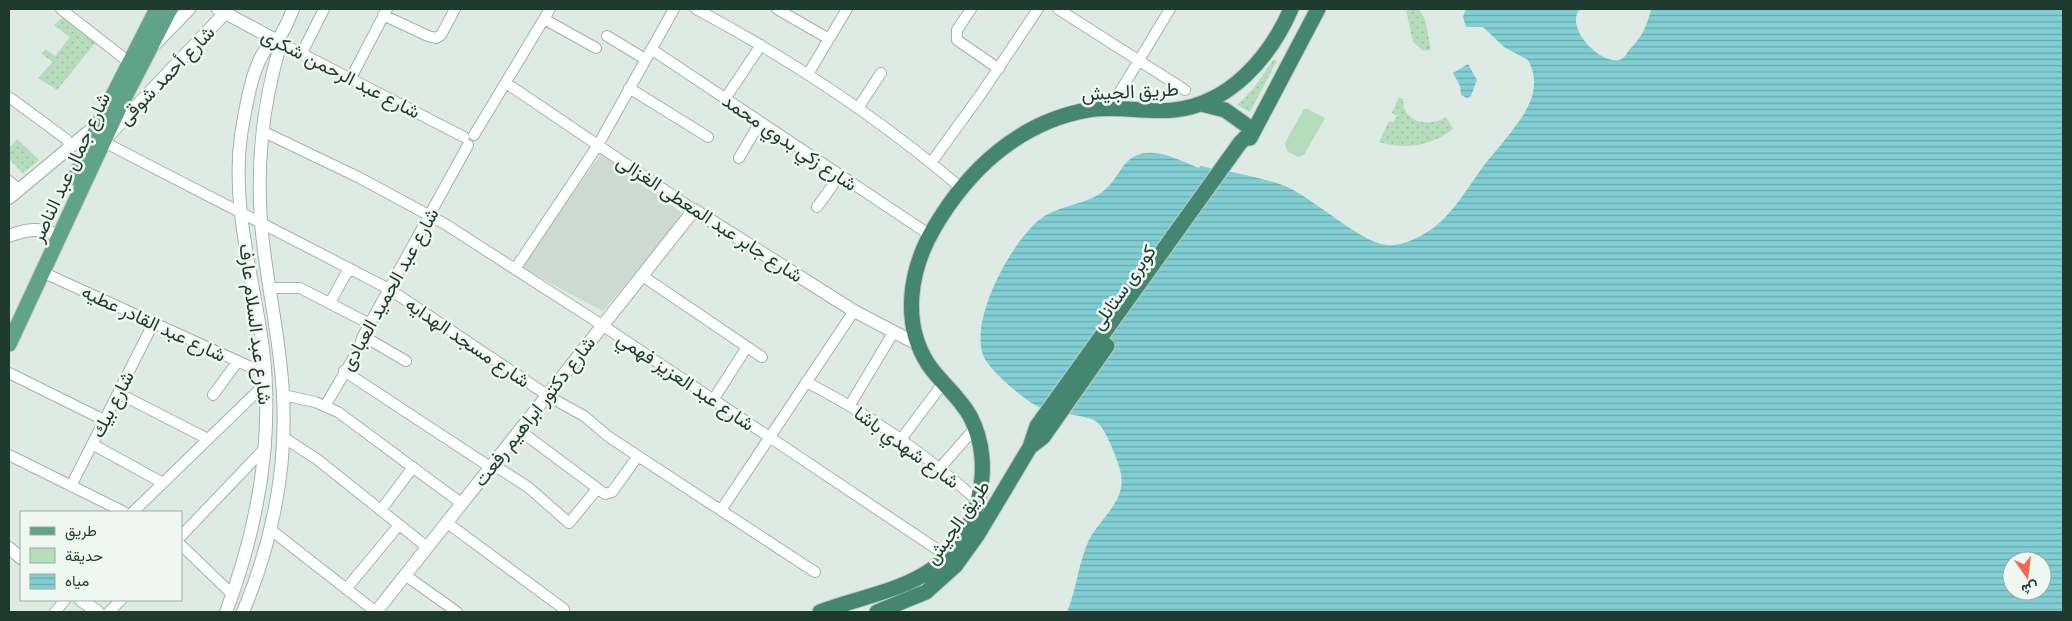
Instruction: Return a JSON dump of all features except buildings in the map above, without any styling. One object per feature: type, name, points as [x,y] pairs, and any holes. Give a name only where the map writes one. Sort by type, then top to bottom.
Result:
[{"type":"highway","name":"طريق الجيش","points":[[820,612],[902,585],[931,570],[947,556],[970,522],[978,501],[983,472],[982,456],[975,428],[964,406],[929,366],[914,330],[911,297],[917,265],[930,235],[960,187],[998,151],[1027,133],[1067,115],[1110,108],[1174,110],[1201,104],[1232,87],[1251,71],[1268,52],[1282,30],[1291,9]]},
{"type":"highway","points":[[1201,104],[1225,110],[1254,130],[1279,86],[1318,9]]},
{"type":"highway","name":"كوبرى ستانلى","points":[[1029,449],[1037,426],[1254,130]]},
{"type":"highway","name":"طريق الجيش","points":[[877,612],[926,592],[955,566],[978,534],[1029,449]]},
{"type":"main road","name":"شارع جمال عبد الناصر","points":[[9,344],[42,272],[54,234],[99,123],[157,9]]},
{"type":"main road","name":"شارع جمال عبد الناصر","points":[[9,320],[105,140],[170,9]]},
{"type":"street","points":[[61,9],[130,63]]},
{"type":"street","name":"شارع أحمد شوقى","points":[[150,50],[189,9]]},
{"type":"street","points":[[279,41],[293,9]]},
{"type":"street","points":[[302,53],[324,9]]},
{"type":"street","points":[[351,78],[385,12],[428,36],[436,38],[441,35],[455,9]]},
{"type":"street","name":"شارع عبد الحميد العبادى","points":[[325,406],[358,350],[469,139],[506,83],[550,9]]},
{"type":"street","points":[[515,269],[598,145],[628,88],[674,9]]},
{"type":"street","points":[[696,9],[808,74],[858,108],[960,187]]},
{"type":"street","points":[[777,9],[829,39]]},
{"type":"street","points":[[808,74],[847,9]]},
{"type":"street","points":[[971,9],[957,30],[957,40],[999,69]]},
{"type":"street","points":[[931,163],[999,69],[1038,9]]},
{"type":"street","points":[[1058,9],[1185,90]]},
{"type":"street","points":[[1110,108],[1170,9]]},
{"type":"street","name":"شارع أحمد شوقى","points":[[105,140],[222,11]]},
{"type":"street","name":"شارع عبد الرحمن شكرى","points":[[222,11],[469,139]]},
{"type":"street","points":[[544,18],[596,48]]},
{"type":"street","points":[[608,36],[645,59]]},
{"type":"street","name":"شارع عبد السلام عارف","points":[[245,612],[271,530],[281,470],[283,437],[283,395],[260,204],[262,131],[268,88],[279,41]]},
{"type":"street","name":"شارع عبد السلام عارف","points":[[226,612],[233,595],[254,522],[266,446],[266,379],[241,212],[239,165],[241,136],[247,107],[263,52],[279,41]]},
{"type":"street","points":[[725,98],[761,45]]},
{"type":"street","name":"شارع زكي بدوي محمد","points":[[650,49],[930,235]]},
{"type":"street","points":[[858,108],[881,73]]},
{"type":"street","name":"شارع جابر عبد المعطى الغزالى","points":[[506,83],[694,210],[854,311],[919,345]]},
{"type":"street","points":[[628,88],[708,137]]},
{"type":"street","points":[[12,190],[99,123],[126,95]]},
{"type":"street","points":[[9,97],[66,139],[70,145]]},
{"type":"street","points":[[739,158],[760,122]]},
{"type":"street","name":"شارع عبد العزيز فهمي","points":[[262,131],[430,215],[602,325],[947,556]]},
{"type":"street","name":"شارع مسجد الهدايه","points":[[105,140],[389,289],[547,395],[584,416],[609,437],[815,572]]},
{"type":"street","points":[[817,208],[840,175]]},
{"type":"street","name":"شارع دكتور ابراهيم رفعت","points":[[376,612],[640,275],[694,210]]},
{"type":"street","points":[[9,236],[26,230],[54,234]]},
{"type":"street","points":[[330,303],[349,268]]},
{"type":"street","name":"شارع عبد القادر عطيه","points":[[42,272],[238,361],[266,379]]},
{"type":"street","points":[[640,275],[762,357]]},
{"type":"street","points":[[270,288],[300,288],[370,324]]},
{"type":"street","points":[[721,510],[854,311]]},
{"type":"street","name":"شارع بيك","points":[[71,486],[154,322]]},
{"type":"street","points":[[850,405],[893,332]]},
{"type":"street","points":[[364,336],[406,361]]},
{"type":"street","points":[[713,400],[747,347]]},
{"type":"street","points":[[213,395],[238,361]]},
{"type":"street","points":[[344,371],[528,487],[569,523],[597,489]]},
{"type":"street","points":[[9,373],[104,420]]},
{"type":"street","points":[[140,510],[266,379]]},
{"type":"street","name":"شارع شهدي باشا","points":[[806,382],[850,405],[902,438],[978,501]]},
{"type":"street","points":[[902,438],[944,382]]},
{"type":"street","points":[[118,393],[208,439]]},
{"type":"street","points":[[283,395],[325,406],[350,420],[462,503]]},
{"type":"street","points":[[940,468],[975,428]]},
{"type":"street","points":[[519,430],[604,494],[611,493],[638,456]]},
{"type":"street","points":[[283,437],[427,547]]},
{"type":"street","points":[[92,444],[164,483]]},
{"type":"street","points":[[182,535],[266,446]]},
{"type":"street","points":[[9,455],[122,511]]},
{"type":"street","points":[[380,510],[413,467]]},
{"type":"street","points":[[446,522],[564,609]]},
{"type":"street","points":[[346,589],[399,525]]},
{"type":"street","points":[[271,530],[376,612]]},
{"type":"street","points":[[182,546],[233,595]]},
{"type":"street","points":[[9,548],[20,557]]},
{"type":"street","points":[[405,575],[456,612]]},
{"type":"street","points":[[55,612],[64,601]]},
{"type":"street","points":[[82,601],[98,612]]},
{"type":"street","points":[[109,612],[120,601]]},
{"type":"shaded area","points":[[602,153],[684,215],[603,311],[520,267]]},
{"type":"green space","points":[[1406,9],[1419,9],[1425,19],[1431,50],[1423,51],[1413,42]]},
{"type":"green space","points":[[64,16],[96,42],[57,90],[38,78],[53,62],[42,54],[45,49],[55,56],[70,37],[54,25]]},
{"type":"green space","points":[[1274,59],[1277,61],[1250,112],[1237,105],[1253,89]]},
{"type":"green space","points":[[1399,97],[1403,99],[1404,109],[1413,119],[1430,122],[1446,117],[1453,129],[1445,135],[1418,145],[1399,146],[1379,142],[1389,121],[1393,123],[1397,116],[1392,113]]},
{"type":"green space","points":[[1304,109],[1308,109],[1325,118],[1304,155],[1298,157],[1287,151],[1285,143]]},
{"type":"green space","points":[[17,139],[39,160],[23,173],[9,159],[9,148]]},
{"type":"water","points":[[1466,9],[1580,9],[1576,17],[1577,25],[1586,43],[1602,56],[1611,60],[1619,60],[1625,57],[1641,36],[1651,9],[2063,9],[2063,612],[1067,612],[1085,549],[1120,493],[1122,484],[1121,474],[1112,447],[1105,432],[1098,423],[1087,418],[1037,406],[1015,390],[999,375],[983,355],[981,340],[982,322],[988,302],[996,282],[1017,246],[1028,231],[1046,215],[1086,201],[1101,193],[1133,157],[1151,153],[1171,157],[1199,168],[1200,166],[1243,174],[1285,186],[1309,199],[1350,228],[1375,242],[1392,245],[1416,238],[1432,229],[1454,207],[1518,123],[1530,103],[1533,93],[1533,71],[1528,60],[1504,47],[1483,27],[1466,27],[1463,17]]},
{"type":"water","points":[[1468,64],[1477,80],[1471,96],[1467,98],[1461,95],[1460,86],[1453,73]]}]
